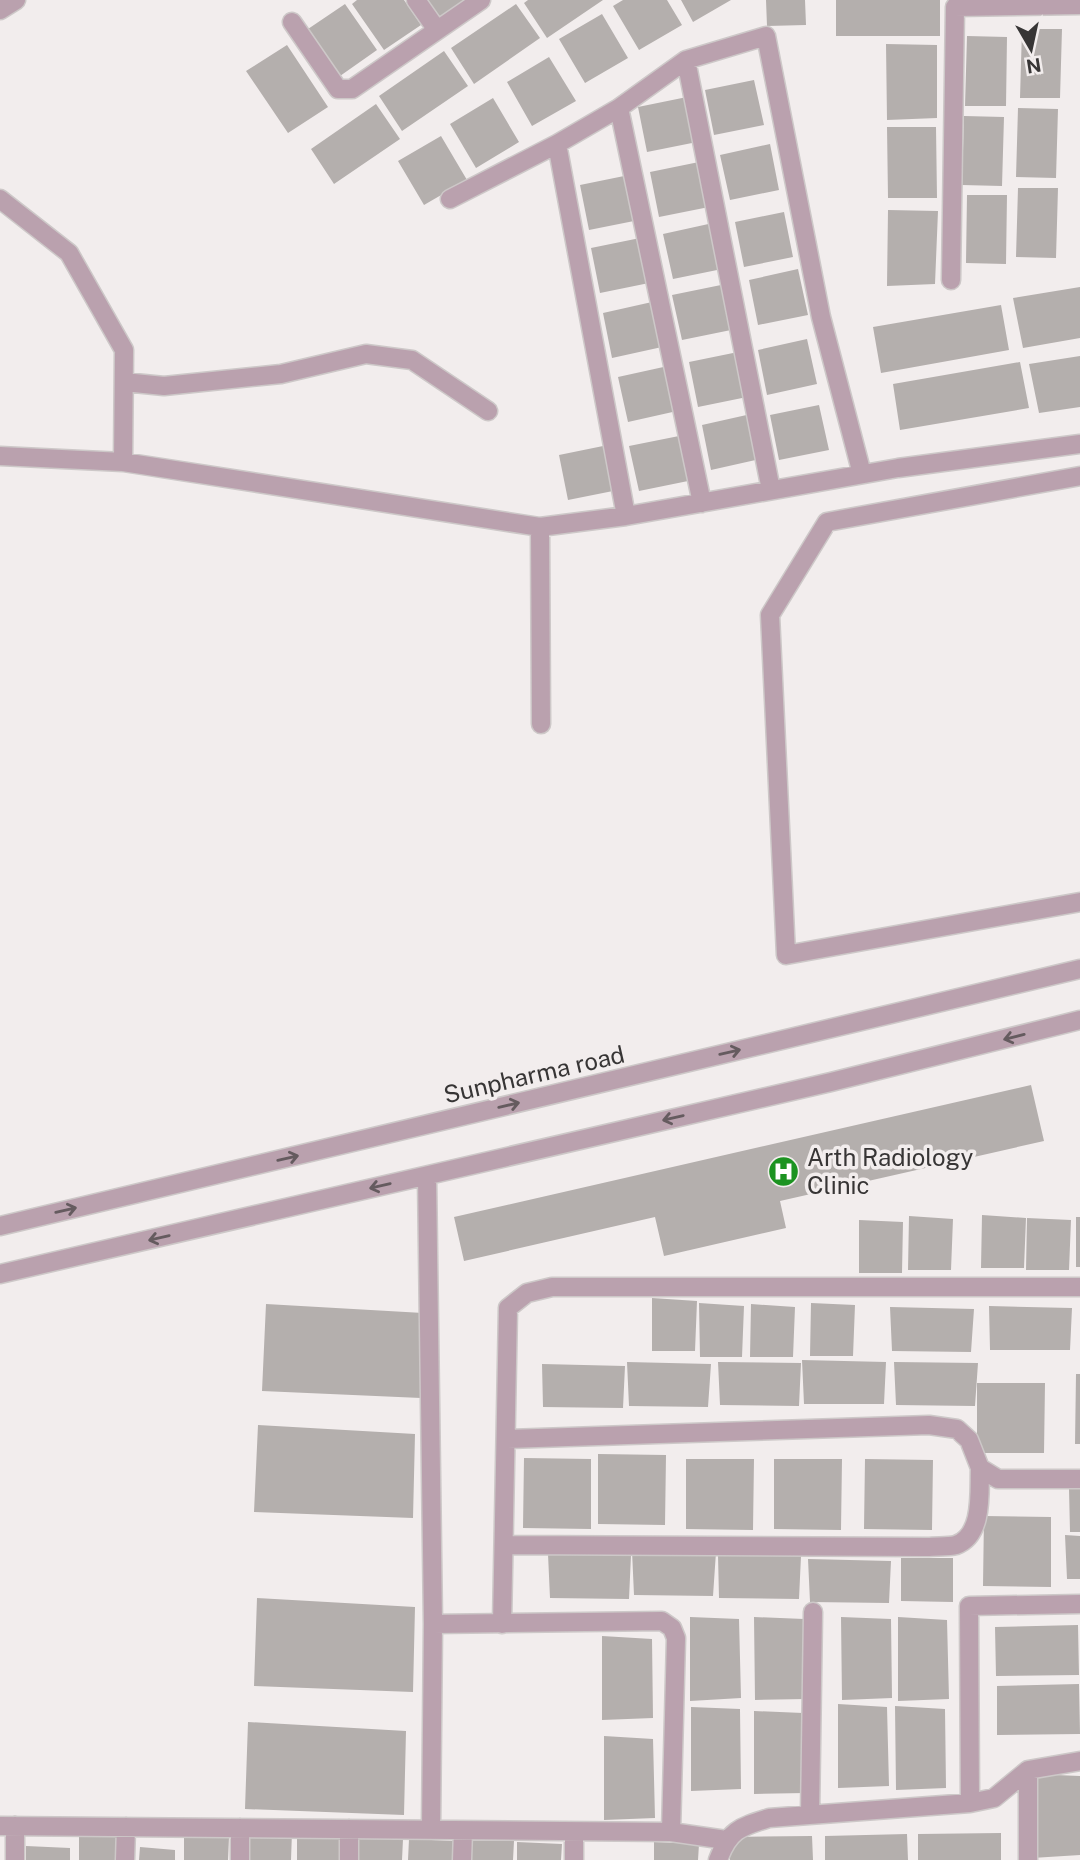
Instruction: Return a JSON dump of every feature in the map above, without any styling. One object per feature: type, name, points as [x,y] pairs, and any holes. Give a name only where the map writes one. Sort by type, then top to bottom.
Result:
[{"type":"street","points":[[0,10],[16,0]]},
{"type":"street","points":[[416,0],[437,30]]},
{"type":"street","points":[[292,22],[338,89],[352,89],[481,0]]},
{"type":"street","points":[[951,280],[955,4],[1080,5]]},
{"type":"street","points":[[450,199],[557,144],[619,108],[686,60],[766,36],[821,317],[862,474]]},
{"type":"street","points":[[686,60],[771,490]]},
{"type":"street","points":[[619,108],[702,503]]},
{"type":"street","points":[[557,144],[626,516]]},
{"type":"street","points":[[0,199],[69,253],[124,351],[123,462]]},
{"type":"street","points":[[124,382],[164,386],[281,374],[366,354],[412,360],[488,411]]},
{"type":"street","points":[[0,456],[123,462],[540,527],[626,516],[862,474],[1080,444]]},
{"type":"street","points":[[1080,476],[827,522],[770,615],[786,955],[1080,902]]},
{"type":"street","points":[[540,527],[541,724]]},
{"type":"street","name":"Sunpharma road","points":[[0,1226],[1080,969]]},
{"type":"street","points":[[0,1274],[831,1082],[1080,1020]]},
{"type":"street","points":[[426,1176],[433,1624],[431,1830]]},
{"type":"street","points":[[502,1624],[508,1308],[527,1293],[552,1287],[1080,1287]]},
{"type":"street","points":[[504,1545],[956,1545],[970,1535],[977,1517],[980,1468],[969,1440],[957,1429],[929,1425],[506,1439]]},
{"type":"street","points":[[980,1468],[998,1479],[1080,1479]]},
{"type":"street","points":[[970,1803],[969,1606],[1080,1604]]},
{"type":"street","points":[[810,1815],[813,1612]]},
{"type":"street","points":[[433,1624],[662,1622],[672,1628],[676,1638],[671,1832]]},
{"type":"street","points":[[718,1860],[726,1840],[741,1827],[769,1818],[970,1803],[994,1798],[1028,1770],[1080,1761]]},
{"type":"street","points":[[1028,1770],[1028,1860]]},
{"type":"street","points":[[15,1860],[7,1826],[671,1832],[726,1840]]},
{"type":"street","points":[[125,1860],[126,1827]]},
{"type":"street","points":[[240,1828],[240,1860]]},
{"type":"street","points":[[349,1829],[349,1860]]},
{"type":"street","points":[[462,1860],[463,1831]]},
{"type":"street","points":[[574,1832],[574,1860]]},
{"type":"building","points":[[357,0],[404,0],[421,25],[384,50],[352,4]]},
{"type":"building","points":[[420,0],[469,0],[436,23]]},
{"type":"building","points":[[528,0],[603,0],[547,38],[524,3]]},
{"type":"building","points":[[623,0],[667,0],[682,25],[639,50],[613,6]]},
{"type":"building","points":[[681,0],[731,0],[693,22]]},
{"type":"building","points":[[766,0],[805,0],[806,25],[767,26]]},
{"type":"building","points":[[836,0],[940,0],[940,36],[836,36]]},
{"type":"building","points":[[345,4],[377,50],[340,76],[308,29]]},
{"type":"building","points":[[516,4],[540,38],[474,84],[451,48]]},
{"type":"building","points":[[602,14],[628,58],[585,83],[559,39]]},
{"type":"building","points":[[1022,29],[1062,29],[1060,98],[1020,98]]},
{"type":"building","points":[[967,36],[1007,37],[1006,106],[965,106]]},
{"type":"building","points":[[886,44],[937,45],[937,118],[887,120]]},
{"type":"building","points":[[287,45],[328,107],[288,133],[246,71]]},
{"type":"building","points":[[444,51],[468,86],[402,131],[379,96]]},
{"type":"building","points":[[549,57],[576,101],[532,126],[507,82]]},
{"type":"building","points":[[754,80],[764,125],[714,135],[705,90]]},
{"type":"building","points":[[687,97],[697,142],[647,152],[638,107]]},
{"type":"building","points":[[493,98],[519,142],[476,168],[450,124]]},
{"type":"building","points":[[376,104],[400,139],[334,184],[311,149]]},
{"type":"building","points":[[1018,108],[1058,109],[1056,178],[1016,177]]},
{"type":"building","points":[[964,116],[1004,117],[1002,186],[962,185]]},
{"type":"building","points":[[887,127],[936,127],[937,198],[888,198]]},
{"type":"building","points":[[441,136],[467,180],[424,205],[398,161]]},
{"type":"building","points":[[770,144],[779,190],[730,200],[720,155]]},
{"type":"building","points":[[699,162],[709,207],[659,217],[650,172]]},
{"type":"building","points":[[629,175],[639,220],[589,230],[580,185]]},
{"type":"building","points":[[1018,188],[1058,188],[1056,258],[1016,257]]},
{"type":"building","points":[[967,195],[1007,195],[1006,264],[966,263]]},
{"type":"building","points":[[888,210],[938,211],[935,284],[887,286]]},
{"type":"building","points":[[784,212],[793,257],[744,267],[735,222]]},
{"type":"building","points":[[713,223],[722,269],[673,279],[663,234]]},
{"type":"building","points":[[640,238],[649,283],[600,293],[591,248]]},
{"type":"building","points":[[798,269],[808,315],[758,325],[749,280]]},
{"type":"building","points":[[721,285],[731,330],[682,340],[672,295]]},
{"type":"building","points":[[1080,287],[1080,338],[1023,348],[1013,298]]},
{"type":"building","points":[[652,302],[662,347],[612,358],[603,313]]},
{"type":"building","points":[[1001,305],[1009,350],[881,373],[873,327]]},
{"type":"building","points":[[807,339],[817,384],[767,395],[758,350]]},
{"type":"building","points":[[738,352],[747,397],[698,407],[689,362]]},
{"type":"building","points":[[1080,356],[1080,407],[1039,413],[1029,364]]},
{"type":"building","points":[[1020,362],[1029,408],[900,430],[893,384]]},
{"type":"building","points":[[668,366],[677,411],[628,422],[618,377]]},
{"type":"building","points":[[819,405],[829,450],[779,460],[770,415]]},
{"type":"building","points":[[751,414],[760,459],[711,470],[702,425]]},
{"type":"building","points":[[679,436],[688,481],[639,491],[629,446]]},
{"type":"building","points":[[608,445],[618,490],[568,500],[559,455]]},
{"type":"building","points":[[1031,1085],[1044,1141],[780,1201],[786,1228],[664,1256],[655,1217],[464,1261],[454,1217]]},
{"type":"building","points":[[982,1215],[1026,1218],[1024,1268],[981,1268]]},
{"type":"building","points":[[909,1216],[953,1219],[951,1270],[908,1270]]},
{"type":"building","points":[[1076,1217],[1080,1217],[1080,1267],[1076,1267]]},
{"type":"building","points":[[1027,1218],[1071,1220],[1069,1270],[1026,1270]]},
{"type":"building","points":[[859,1220],[903,1222],[902,1273],[859,1273]]},
{"type":"building","points":[[652,1298],[697,1301],[695,1351],[652,1351]]},
{"type":"building","points":[[699,1303],[744,1306],[742,1357],[700,1357]]},
{"type":"building","points":[[811,1303],[855,1305],[853,1356],[810,1356]]},
{"type":"building","points":[[266,1304],[423,1313],[421,1398],[262,1391]]},
{"type":"building","points":[[751,1304],[795,1307],[793,1357],[750,1357]]},
{"type":"building","points":[[989,1306],[1072,1308],[1070,1350],[990,1350]]},
{"type":"building","points":[[890,1307],[974,1309],[971,1352],[892,1351]]},
{"type":"building","points":[[802,1360],[886,1362],[884,1404],[804,1404]]},
{"type":"building","points":[[627,1362],[711,1364],[708,1407],[629,1406]]},
{"type":"building","points":[[718,1362],[801,1363],[799,1406],[720,1405]]},
{"type":"building","points":[[894,1362],[978,1363],[975,1406],[896,1405]]},
{"type":"building","points":[[542,1364],[625,1366],[623,1408],[543,1407]]},
{"type":"building","points":[[1076,1374],[1080,1374],[1080,1444],[1075,1444]]},
{"type":"building","points":[[977,1383],[1045,1383],[1044,1453],[977,1453]]},
{"type":"building","points":[[258,1425],[415,1434],[413,1518],[254,1512]]},
{"type":"building","points":[[598,1454],[666,1455],[665,1525],[598,1524]]},
{"type":"building","points":[[524,1458],[591,1459],[591,1529],[523,1528]]},
{"type":"building","points":[[686,1459],[754,1459],[753,1530],[686,1529]]},
{"type":"building","points":[[774,1459],[842,1459],[841,1530],[774,1529]]},
{"type":"building","points":[[865,1459],[933,1460],[932,1530],[864,1529]]},
{"type":"building","points":[[1069,1489],[1080,1489],[1080,1532],[1070,1532]]},
{"type":"building","points":[[984,1516],[1051,1517],[1051,1587],[983,1586]]},
{"type":"building","points":[[1065,1535],[1080,1536],[1080,1579],[1067,1579]]},
{"type":"building","points":[[632,1551],[716,1552],[713,1596],[634,1595]]},
{"type":"building","points":[[548,1554],[631,1555],[629,1599],[550,1598]]},
{"type":"building","points":[[718,1555],[801,1556],[799,1599],[719,1598]]},
{"type":"building","points":[[901,1558],[953,1558],[953,1602],[901,1601]]},
{"type":"building","points":[[808,1559],[891,1561],[889,1603],[810,1602]]},
{"type":"building","points":[[257,1598],[415,1607],[413,1692],[254,1686]]},
{"type":"building","points":[[690,1617],[739,1619],[741,1698],[690,1701]]},
{"type":"building","points":[[754,1617],[804,1619],[805,1699],[755,1700]]},
{"type":"building","points":[[841,1617],[891,1619],[892,1698],[842,1700]]},
{"type":"building","points":[[898,1617],[947,1620],[949,1699],[898,1701]]},
{"type":"building","points":[[1078,1625],[1079,1675],[996,1676],[995,1627]]},
{"type":"building","points":[[602,1636],[652,1639],[653,1718],[602,1720]]},
{"type":"building","points":[[1079,1684],[1080,1734],[997,1735],[997,1686]]},
{"type":"building","points":[[838,1704],[887,1707],[889,1786],[838,1788]]},
{"type":"building","points":[[895,1706],[945,1709],[946,1788],[896,1790]]},
{"type":"building","points":[[691,1707],[740,1709],[741,1789],[691,1791]]},
{"type":"building","points":[[754,1711],[803,1713],[805,1793],[754,1794]]},
{"type":"building","points":[[248,1722],[406,1731],[404,1815],[245,1809]]},
{"type":"building","points":[[604,1736],[653,1739],[655,1818],[604,1820]]},
{"type":"building","points":[[1031,1774],[1080,1776],[1080,1855],[1032,1858]]},
{"type":"building","points":[[248,1829],[292,1832],[291,1860],[248,1860]]},
{"type":"building","points":[[297,1831],[342,1833],[341,1860],[297,1860]]},
{"type":"building","points":[[1001,1833],[1001,1860],[918,1860],[918,1834]]},
{"type":"building","points":[[907,1834],[908,1860],[825,1860],[825,1836]]},
{"type":"building","points":[[79,1835],[124,1837],[123,1860],[79,1860]]},
{"type":"building","points":[[184,1835],[229,1837],[228,1860],[184,1860]]},
{"type":"building","points":[[358,1836],[403,1839],[402,1860],[358,1860]]},
{"type":"building","points":[[812,1836],[813,1860],[730,1860],[730,1837]]},
{"type":"building","points":[[470,1838],[514,1841],[513,1860],[470,1860]]},
{"type":"building","points":[[409,1839],[453,1841],[452,1860],[408,1860]]},
{"type":"building","points":[[517,1842],[562,1844],[561,1860],[517,1860]]},
{"type":"building","points":[[654,1842],[699,1844],[698,1860],[654,1860]]},
{"type":"building","points":[[26,1846],[70,1848],[70,1860],[26,1860]]},
{"type":"building","points":[[140,1847],[175,1850],[175,1860],[139,1860]]},
{"type":"place","name":"Arth Radiology Clinic","points":[[784,1171]]}]
